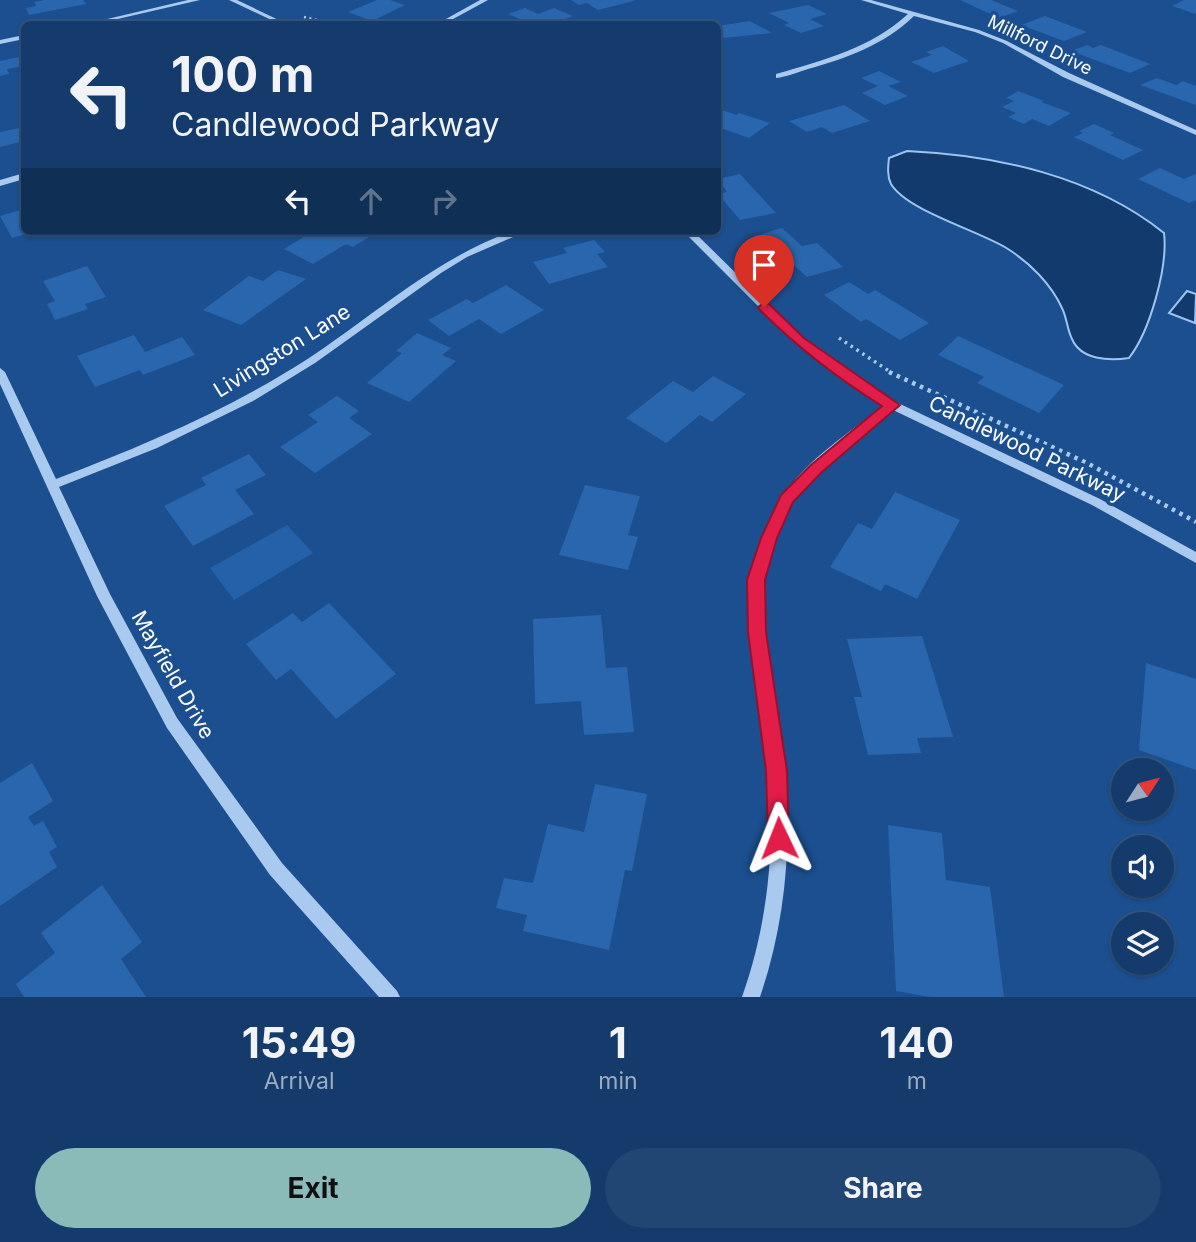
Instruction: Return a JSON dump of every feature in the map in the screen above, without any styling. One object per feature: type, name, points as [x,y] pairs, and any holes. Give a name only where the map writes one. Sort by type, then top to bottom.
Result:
[{"type":"street","points":[[102,21],[197,0]]},
{"type":"street","points":[[232,0],[278,21]]},
{"type":"street","points":[[446,21],[485,0]]},
{"type":"street","name":"Millford Drive","points":[[864,0],[977,31],[1005,42],[1066,75],[1196,133]]},
{"type":"street","points":[[779,76],[859,50],[882,39],[911,15]]},
{"type":"street","points":[[0,42],[21,38]]},
{"type":"street","points":[[0,183],[21,177]]},
{"type":"street","name":"Livingston Lane","points":[[52,485],[128,456],[228,411],[310,362],[418,281],[463,254],[512,235]]},
{"type":"street","name":"Candlewood Parkway","points":[[692,235],[799,341],[844,375],[892,405],[1096,502],[1196,558]]},
{"type":"street","name":"Mayfield Drive","points":[[0,372],[104,596],[172,723],[276,869],[391,997]]},
{"type":"street","points":[[751,997],[764,965],[779,860],[776,771],[757,632],[756,580],[769,538],[787,499],[816,468],[892,405]]},
{"type":"path","points":[[833,335],[891,373],[1087,463],[1196,522]]},
{"type":"shaded area","points":[[907,151],[975,157],[1042,172],[1106,197],[1136,213],[1164,233],[1165,247],[1156,298],[1144,332],[1129,358],[1096,358],[1082,351],[1072,339],[1064,312],[1052,291],[1024,261],[996,242],[928,212],[899,194],[890,181],[889,158]]},
{"type":"shaded area","points":[[1187,291],[1196,294],[1195,323],[1169,313]]},
{"type":"shaded area","points":[[287,525],[313,553],[234,600],[210,568]]},
{"type":"building","points":[[83,0],[86,4],[29,15],[26,8],[36,6],[34,2]]},
{"type":"building","points":[[377,0],[390,0],[405,5],[372,21],[348,12]]},
{"type":"building","points":[[571,0],[634,1],[598,10],[587,3],[579,5]]},
{"type":"building","points":[[960,0],[991,0],[1018,11],[999,18]]},
{"type":"building","points":[[1184,0],[1196,0],[1196,14],[1172,6]]},
{"type":"building","points":[[808,5],[827,14],[810,19],[824,26],[801,33],[784,25],[789,23],[769,13]]},
{"type":"building","points":[[525,8],[538,14],[554,8],[573,16],[559,21],[525,21],[508,14]]},
{"type":"building","points":[[1045,16],[1087,32],[1064,41],[1021,25]]},
{"type":"building","points":[[750,21],[772,33],[724,38],[721,36],[721,26]]},
{"type":"building","points":[[1087,45],[1093,48],[1101,45],[1150,64],[1130,73],[1071,51]]},
{"type":"building","points":[[943,46],[969,61],[934,73],[911,62],[932,55],[926,52]]},
{"type":"building","points":[[21,57],[21,67],[7,69],[9,74],[0,76],[0,61]]},
{"type":"building","points":[[879,71],[901,82],[888,86],[908,96],[885,105],[862,93],[878,86],[861,78]]},
{"type":"building","points":[[1157,78],[1176,85],[1183,81],[1196,86],[1196,105],[1140,85]]},
{"type":"building","points":[[1018,91],[1071,113],[1049,126],[1032,119],[1024,124],[1008,117],[1016,113],[1002,107],[1014,101],[1006,98]]},
{"type":"building","points":[[844,105],[870,121],[832,133],[822,127],[807,132],[789,121]]},
{"type":"building","points":[[721,110],[770,123],[749,138],[721,128]]},
{"type":"building","points":[[1094,124],[1114,133],[1110,135],[1143,150],[1123,160],[1074,137],[1083,133],[1079,131]]},
{"type":"building","points":[[21,128],[21,142],[0,147],[0,132]]},
{"type":"building","points":[[1160,168],[1184,179],[1196,174],[1196,200],[1189,203],[1138,179]]},
{"type":"building","points":[[740,174],[776,213],[740,220],[721,198],[721,193],[727,192],[721,178]]},
{"type":"building","points":[[21,210],[22,235],[12,238],[0,216]]},
{"type":"building","points":[[782,228],[802,246],[817,243],[843,267],[807,277],[786,258],[779,260],[754,236]]},
{"type":"building","points":[[307,235],[372,235],[353,247],[346,244],[313,264],[284,249]]},
{"type":"building","points":[[594,240],[605,252],[597,254],[608,267],[549,284],[533,262],[567,253],[563,248]]},
{"type":"building","points":[[87,266],[106,297],[85,304],[88,309],[55,320],[47,304],[55,301],[43,281]]},
{"type":"building","points":[[278,270],[306,279],[241,325],[203,310],[249,276],[263,281]]},
{"type":"building","points":[[849,282],[868,294],[875,290],[929,323],[900,340],[866,319],[861,322],[824,295]]},
{"type":"building","points":[[506,285],[544,310],[501,334],[479,319],[449,336],[428,320],[467,299],[473,303]]},
{"type":"building","points":[[417,333],[451,348],[442,355],[456,361],[409,402],[367,383],[402,353],[396,351]]},
{"type":"building","points":[[134,335],[145,352],[182,337],[195,355],[143,375],[140,370],[95,387],[77,356]]},
{"type":"building","points":[[958,336],[1064,385],[1039,413],[977,383],[984,377],[938,355]]},
{"type":"building","points":[[713,376],[746,394],[712,422],[700,415],[666,443],[626,418],[673,381],[693,392]]},
{"type":"building","points":[[337,396],[359,411],[349,418],[372,434],[315,473],[280,447],[318,422],[308,415]]},
{"type":"building","points":[[249,454],[266,475],[235,490],[254,514],[193,546],[164,506],[206,485],[201,478]]},
{"type":"building","points":[[585,485],[640,496],[628,535],[638,537],[628,570],[559,555]]},
{"type":"building","points":[[895,492],[960,520],[917,599],[885,584],[881,591],[830,567],[858,523],[872,529]]},
{"type":"building","points":[[329,603],[396,674],[336,719],[291,669],[276,680],[246,644],[293,613],[302,622]]},
{"type":"building","points":[[601,615],[606,668],[627,667],[634,732],[584,735],[581,701],[535,704],[533,619]]},
{"type":"building","points":[[922,636],[953,737],[917,738],[921,753],[868,755],[854,697],[862,697],[847,639]]},
{"type":"building","points":[[1146,663],[1196,679],[1196,770],[1174,762],[1174,758],[1162,758],[1139,750]]},
{"type":"building","points":[[32,763],[53,801],[28,817],[34,826],[43,821],[57,847],[49,852],[57,867],[0,906],[0,783]]},
{"type":"building","points":[[595,784],[647,794],[632,871],[625,870],[609,950],[523,931],[527,915],[496,908],[504,878],[533,883],[548,824],[584,832]]},
{"type":"building","points":[[888,825],[942,833],[946,880],[990,887],[1004,997],[930,997],[896,991]]},
{"type":"building","points":[[102,885],[142,942],[121,959],[146,997],[24,997],[16,984],[55,953],[41,933]]},
{"type":"route","points":[[764,307],[799,341],[844,375],[892,405],[816,468],[787,499],[769,538],[756,580],[757,632],[776,771],[779,838]]}]
